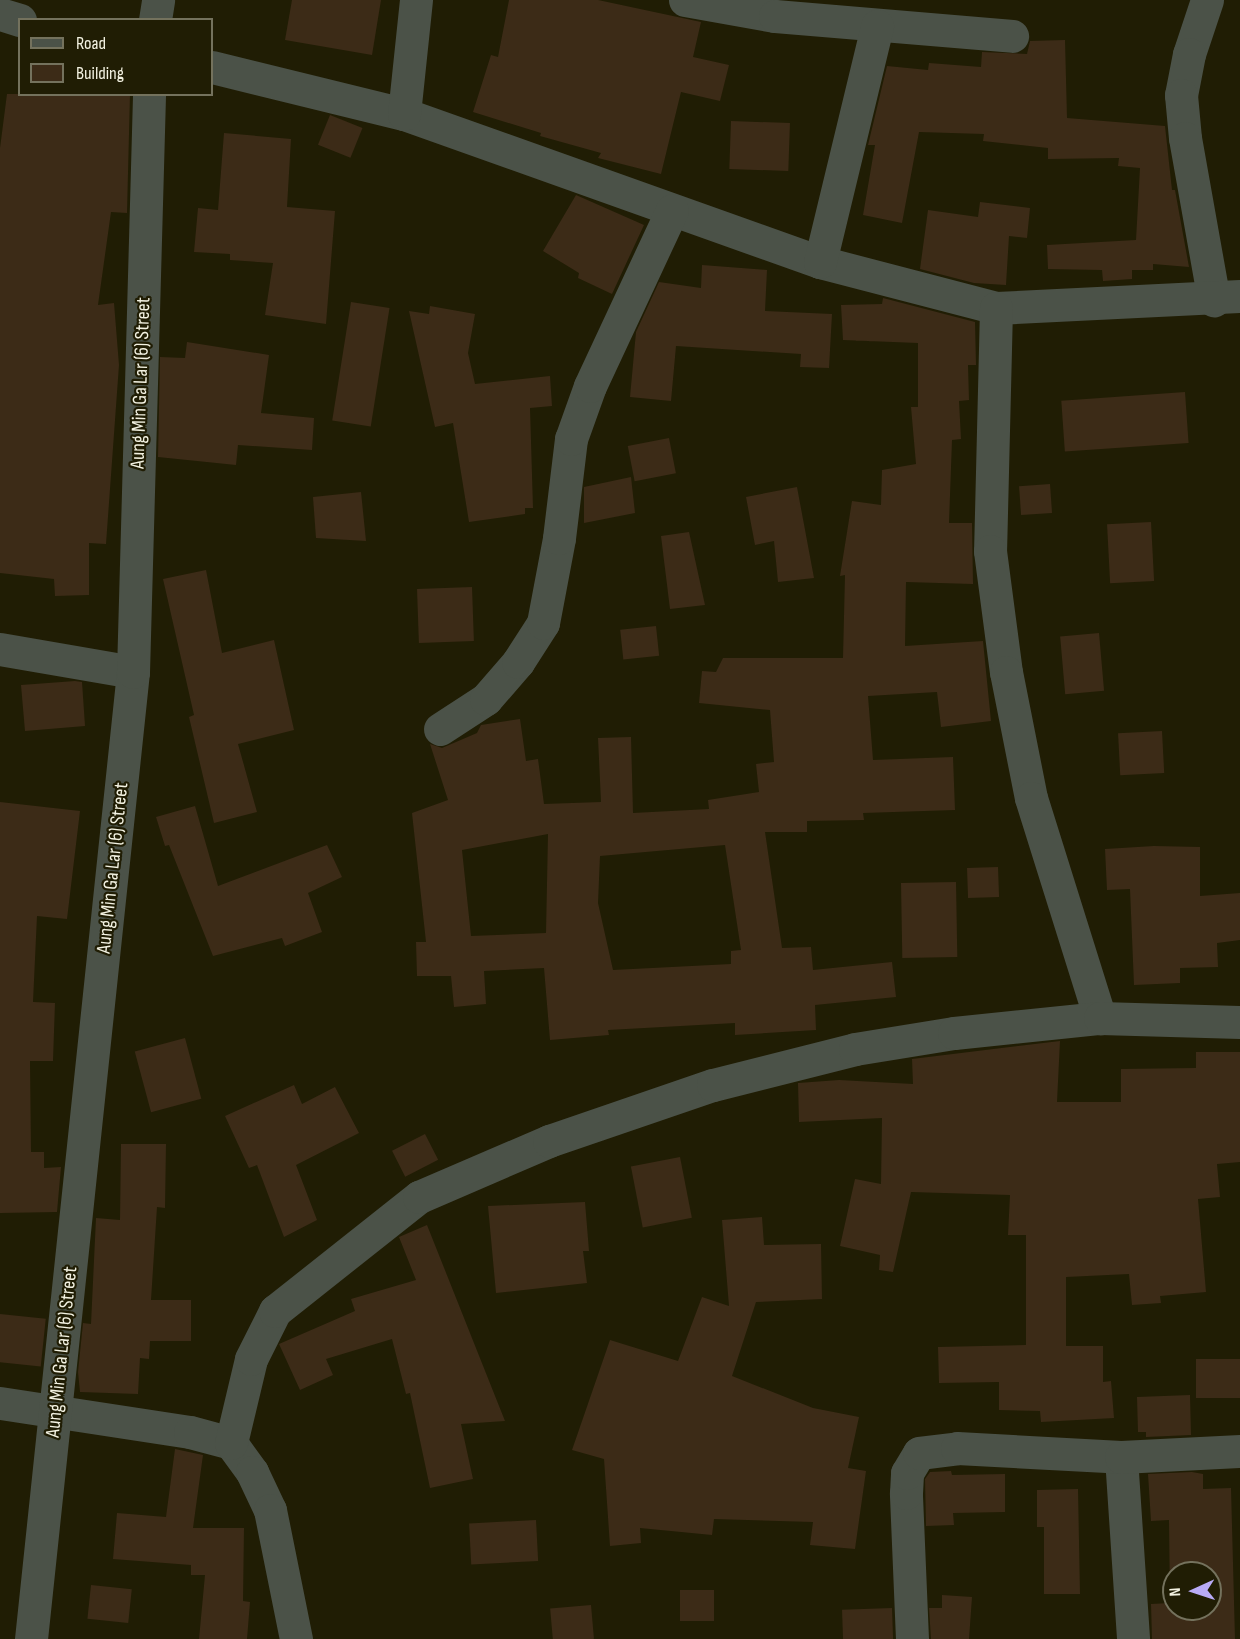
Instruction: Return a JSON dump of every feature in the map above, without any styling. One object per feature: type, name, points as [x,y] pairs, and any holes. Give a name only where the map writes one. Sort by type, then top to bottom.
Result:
[{"type":"street","points":[[155,18],[158,0]]},
{"type":"street","points":[[404,114],[416,0]]},
{"type":"street","points":[[685,0],[775,16],[1011,36]]},
{"type":"street","points":[[213,67],[404,114],[820,262],[996,308],[1227,298],[1185,138],[1182,96],[1190,54],[1207,0]]},
{"type":"street","points":[[0,14],[18,19]]},
{"type":"street","points":[[820,262],[877,26]]},
{"type":"street","name":"Aung Min Ga Lar (6) Street","points":[[31,1639],[133,672],[149,96]]},
{"type":"street","points":[[440,729],[486,699],[518,662],[543,623],[559,538],[571,439],[590,386],[672,210]]},
{"type":"street","points":[[996,308],[990,551],[1006,672],[1030,798],[1100,1018]]},
{"type":"street","points":[[0,649],[133,672]]},
{"type":"street","points":[[231,1443],[251,1359],[275,1311],[419,1197],[549,1141],[712,1085],[855,1049],[954,1033],[1100,1018],[1240,1022]]},
{"type":"street","points":[[0,1403],[190,1432],[231,1443],[252,1472],[270,1510],[296,1639]]},
{"type":"street","points":[[912,1639],[906,1493],[907,1473],[919,1454],[957,1448],[1121,1457],[1240,1451]]},
{"type":"street","points":[[1121,1457],[1133,1639]]},
{"type":"building","points":[[292,0],[381,0],[372,55],[285,40]]},
{"type":"building","points":[[509,0],[598,0],[701,22],[693,57],[729,65],[720,101],[681,92],[661,174],[598,158],[601,153],[540,136],[541,133],[473,112],[491,55],[498,57]]},
{"type":"building","points":[[1065,40],[1067,118],[1165,126],[1172,190],[1175,190],[1189,267],[1153,264],[1153,270],[1132,270],[1132,279],[1103,281],[1102,270],[1048,269],[1047,245],[1136,240],[1140,168],[1118,166],[1119,158],[1048,159],[1048,148],[983,141],[984,134],[919,132],[902,223],[863,215],[875,145],[868,145],[887,66],[928,70],[929,63],[981,67],[982,52],[1027,54],[1030,41]]},
{"type":"building","points":[[7,94],[18,94],[18,96],[130,96],[127,213],[111,212],[98,305],[114,303],[119,365],[106,544],[89,543],[89,595],[55,596],[54,579],[0,573],[0,148]]},
{"type":"building","points":[[330,115],[362,128],[350,158],[318,145]]},
{"type":"building","points":[[731,121],[790,123],[788,171],[729,169]]},
{"type":"building","points":[[224,133],[291,139],[287,207],[335,211],[326,324],[265,315],[273,263],[230,260],[230,254],[194,252],[198,208],[218,210]]},
{"type":"building","points":[[576,195],[644,225],[612,294],[578,278],[579,273],[543,251]]},
{"type":"building","points":[[980,202],[1030,208],[1027,238],[1009,236],[1006,285],[974,283],[920,269],[928,210],[978,217]]},
{"type":"building","points":[[702,265],[767,270],[765,311],[832,314],[829,368],[800,367],[801,354],[676,346],[671,401],[630,397],[636,332],[659,282],[701,288]]},
{"type":"building","points":[[883,298],[975,322],[976,365],[968,365],[969,400],[959,401],[961,439],[952,440],[949,523],[972,523],[973,584],[906,582],[905,646],[983,641],[991,721],[941,727],[937,692],[868,696],[873,760],[953,757],[955,810],[863,813],[864,820],[807,821],[807,832],[765,832],[782,948],[811,947],[813,970],[892,962],[896,997],[815,1005],[816,1030],[735,1035],[735,1023],[608,1030],[609,1035],[550,1040],[544,968],[484,971],[486,1004],[454,1007],[451,976],[417,976],[416,942],[426,942],[412,813],[448,800],[430,744],[442,748],[477,733],[481,725],[520,719],[526,761],[538,759],[544,804],[601,802],[598,738],[631,737],[633,813],[709,809],[708,800],[759,792],[756,764],[774,762],[770,710],[699,703],[702,671],[716,672],[723,658],[843,658],[845,575],[840,576],[852,501],[881,505],[882,470],[916,464],[911,407],[918,407],[918,343],[843,340],[841,305],[882,304]],"holes":[[[548,834],[546,933],[471,936],[462,850]],[[725,845],[741,950],[731,951],[731,964],[613,970],[598,903],[600,856]]]},
{"type":"building","points":[[351,302],[390,308],[371,427],[332,421]]},
{"type":"building","points":[[430,306],[475,314],[468,353],[475,384],[550,376],[552,406],[530,408],[533,508],[525,508],[525,514],[469,522],[453,423],[435,427],[409,311],[429,314]]},
{"type":"building","points":[[187,342],[269,355],[261,413],[314,418],[312,450],[238,445],[236,465],[158,457],[160,357],[185,358]]},
{"type":"building","points":[[1185,392],[1189,443],[1065,452],[1061,401]]},
{"type":"building","points":[[669,438],[676,473],[635,481],[628,446]]},
{"type":"building","points":[[631,477],[635,513],[584,523],[584,487]]},
{"type":"building","points":[[1050,484],[1052,513],[1021,515],[1019,486]]},
{"type":"building","points":[[797,487],[814,578],[778,582],[774,541],[755,545],[746,497]]},
{"type":"building","points":[[361,492],[366,541],[316,538],[313,497]]},
{"type":"building","points":[[1151,522],[1154,581],[1110,583],[1107,524]]},
{"type":"building","points":[[689,532],[705,605],[670,609],[661,536]]},
{"type":"building","points":[[206,570],[222,653],[274,640],[294,730],[238,744],[257,812],[214,823],[189,717],[194,715],[163,579]]},
{"type":"building","points":[[472,587],[474,641],[419,643],[417,589]]},
{"type":"building","points":[[656,626],[659,656],[623,660],[620,630]]},
{"type":"building","points":[[1099,633],[1104,691],[1065,694],[1060,636]]},
{"type":"building","points":[[82,682],[85,726],[25,731],[21,685]]},
{"type":"building","points":[[1162,731],[1164,773],[1120,775],[1118,733]]},
{"type":"building","points":[[0,802],[80,811],[67,919],[37,916],[33,1002],[55,1003],[53,1061],[30,1061],[31,1152],[44,1152],[44,1168],[61,1167],[57,1212],[0,1213]]},
{"type":"building","points":[[195,806],[218,886],[327,845],[342,877],[308,893],[322,932],[285,946],[282,938],[213,956],[169,845],[165,846],[156,817]]},
{"type":"building","points":[[1154,846],[1200,847],[1200,896],[1240,893],[1240,940],[1217,943],[1218,967],[1180,968],[1180,983],[1134,985],[1130,889],[1107,890],[1105,849]]},
{"type":"building","points":[[998,867],[999,897],[968,898],[967,868]]},
{"type":"building","points":[[956,882],[957,957],[902,958],[901,883]]},
{"type":"building","points":[[185,1038],[201,1099],[151,1112],[135,1051]]},
{"type":"building","points":[[1060,1041],[1057,1102],[1121,1102],[1121,1069],[1196,1068],[1196,1052],[1240,1052],[1240,1162],[1217,1164],[1220,1197],[1198,1199],[1206,1292],[1160,1296],[1161,1303],[1132,1305],[1129,1274],[1066,1277],[1066,1346],[1103,1346],[1103,1382],[1111,1381],[1114,1418],[1041,1422],[1040,1411],[999,1410],[999,1382],[939,1383],[938,1347],[1026,1345],[1026,1235],[1008,1235],[1010,1195],[911,1192],[893,1272],[879,1270],[880,1255],[840,1246],[855,1179],[881,1184],[882,1118],[799,1122],[798,1083],[839,1080],[913,1084],[912,1059]]},
{"type":"building","points":[[294,1085],[302,1104],[335,1087],[359,1133],[296,1165],[317,1220],[284,1237],[257,1165],[249,1168],[225,1116]]},
{"type":"building","points":[[425,1134],[438,1160],[405,1177],[392,1151]]},
{"type":"building","points":[[121,1144],[166,1144],[165,1208],[157,1207],[151,1300],[191,1300],[191,1341],[150,1341],[149,1359],[140,1358],[138,1394],[80,1392],[78,1372],[83,1323],[91,1324],[96,1218],[120,1220]]},
{"type":"building","points":[[680,1157],[692,1218],[643,1227],[631,1167]]},
{"type":"building","points":[[585,1202],[589,1251],[583,1251],[587,1283],[496,1293],[488,1206]]},
{"type":"building","points":[[762,1217],[764,1245],[821,1244],[822,1299],[756,1302],[732,1376],[813,1408],[859,1417],[848,1468],[866,1471],[855,1549],[810,1545],[813,1522],[714,1519],[712,1535],[640,1528],[641,1543],[610,1546],[604,1459],[572,1450],[610,1340],[678,1361],[702,1297],[729,1306],[722,1220]]},
{"type":"building","points":[[427,1225],[505,1421],[461,1424],[473,1479],[430,1488],[410,1393],[406,1394],[392,1339],[326,1359],[333,1375],[300,1390],[279,1344],[355,1311],[351,1299],[416,1280],[399,1237]]},
{"type":"building","points":[[0,1314],[46,1319],[41,1367],[0,1362]]},
{"type":"building","points":[[1196,1359],[1240,1359],[1240,1398],[1196,1398]]},
{"type":"building","points":[[1190,1395],[1191,1435],[1146,1437],[1146,1432],[1138,1432],[1137,1397]]},
{"type":"building","points":[[175,1449],[203,1455],[193,1528],[244,1528],[243,1601],[250,1602],[247,1639],[199,1639],[205,1575],[191,1575],[191,1565],[113,1559],[117,1513],[166,1517]]},
{"type":"building","points":[[951,1471],[952,1475],[1005,1474],[1005,1512],[953,1513],[954,1525],[926,1526],[925,1479],[930,1472]]},
{"type":"building","points":[[1192,1472],[1203,1474],[1203,1489],[1231,1488],[1235,1639],[1152,1639],[1151,1604],[1162,1603],[1162,1621],[1222,1621],[1222,1561],[1169,1561],[1169,1520],[1151,1521],[1148,1474]]},
{"type":"building","points":[[1078,1489],[1080,1594],[1044,1594],[1044,1527],[1037,1527],[1037,1490]]},
{"type":"building","points":[[536,1520],[538,1561],[471,1564],[469,1524]]},
{"type":"building","points":[[91,1585],[132,1589],[128,1623],[87,1619]]},
{"type":"building","points":[[680,1590],[714,1590],[714,1621],[680,1621]]},
{"type":"building","points":[[942,1595],[972,1597],[969,1639],[931,1639],[929,1608],[942,1608]]},
{"type":"building","points":[[591,1605],[594,1639],[553,1639],[550,1609]]},
{"type":"building","points":[[892,1608],[893,1639],[843,1639],[842,1610]]}]
